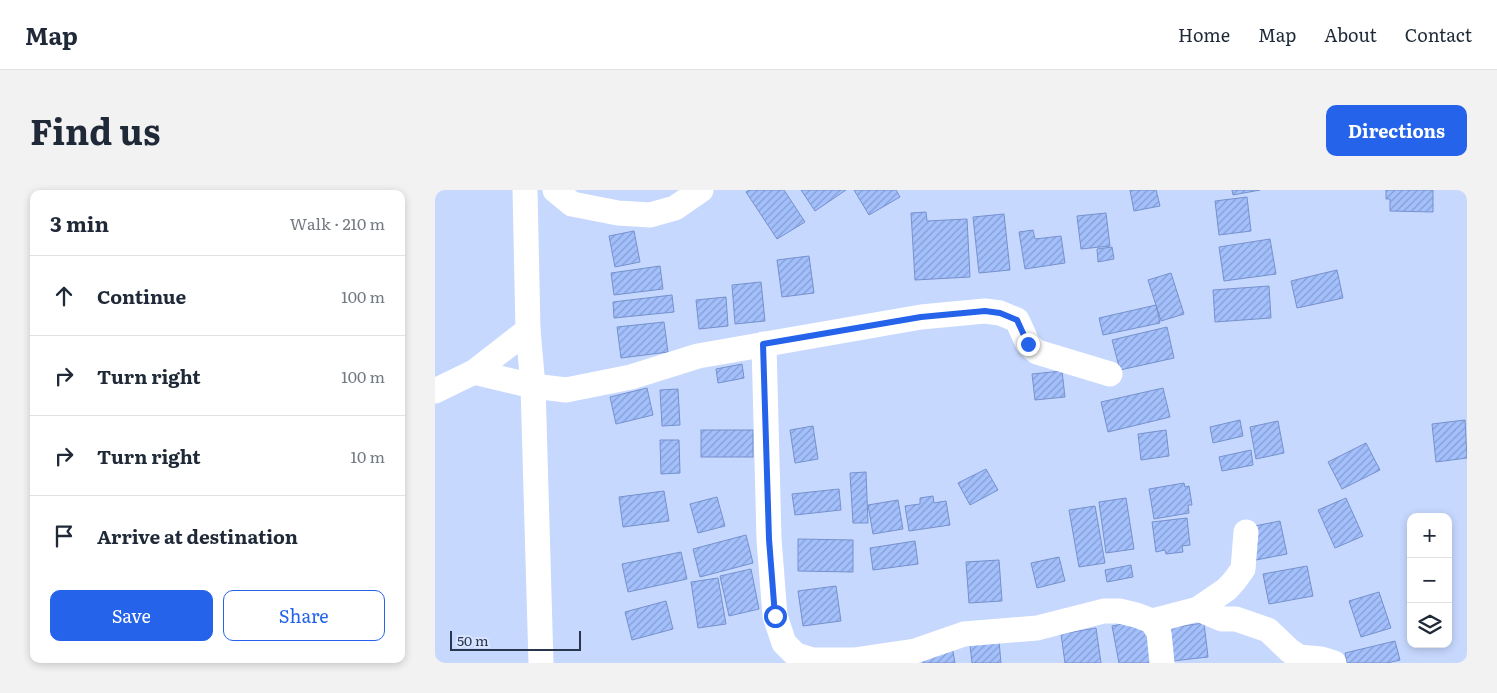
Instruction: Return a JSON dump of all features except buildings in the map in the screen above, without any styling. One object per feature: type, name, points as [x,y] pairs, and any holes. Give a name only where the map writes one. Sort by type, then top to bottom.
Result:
[{"type":"street","points":[[525,190],[528,330],[533,386],[541,663]]},
{"type":"street","points":[[555,190],[572,204],[618,213],[650,215],[675,208],[701,190]]},
{"type":"street","points":[[474,372],[533,386],[566,390],[631,377],[698,356],[921,317],[985,311],[1000,313],[1017,320],[1028,344],[1037,352],[1110,374]]},
{"type":"street","points":[[435,391],[474,372],[528,330]]},
{"type":"street","points":[[763,344],[769,539],[775,616],[784,643],[796,656],[812,660],[854,660],[915,651],[964,634],[1037,628],[1104,611],[1119,611],[1136,614],[1152,621],[1159,633],[1162,663]]},
{"type":"street","points":[[1152,621],[1198,609],[1227,589],[1243,569],[1246,532]]},
{"type":"street","points":[[1222,618],[1227,589]]},
{"type":"street","points":[[1198,609],[1222,618],[1236,619],[1268,630],[1299,657],[1321,659],[1334,663]]},
{"type":"route","points":[[775,616],[769,539],[763,344],[921,317],[985,311],[1000,313],[1017,320],[1028,344]]}]
